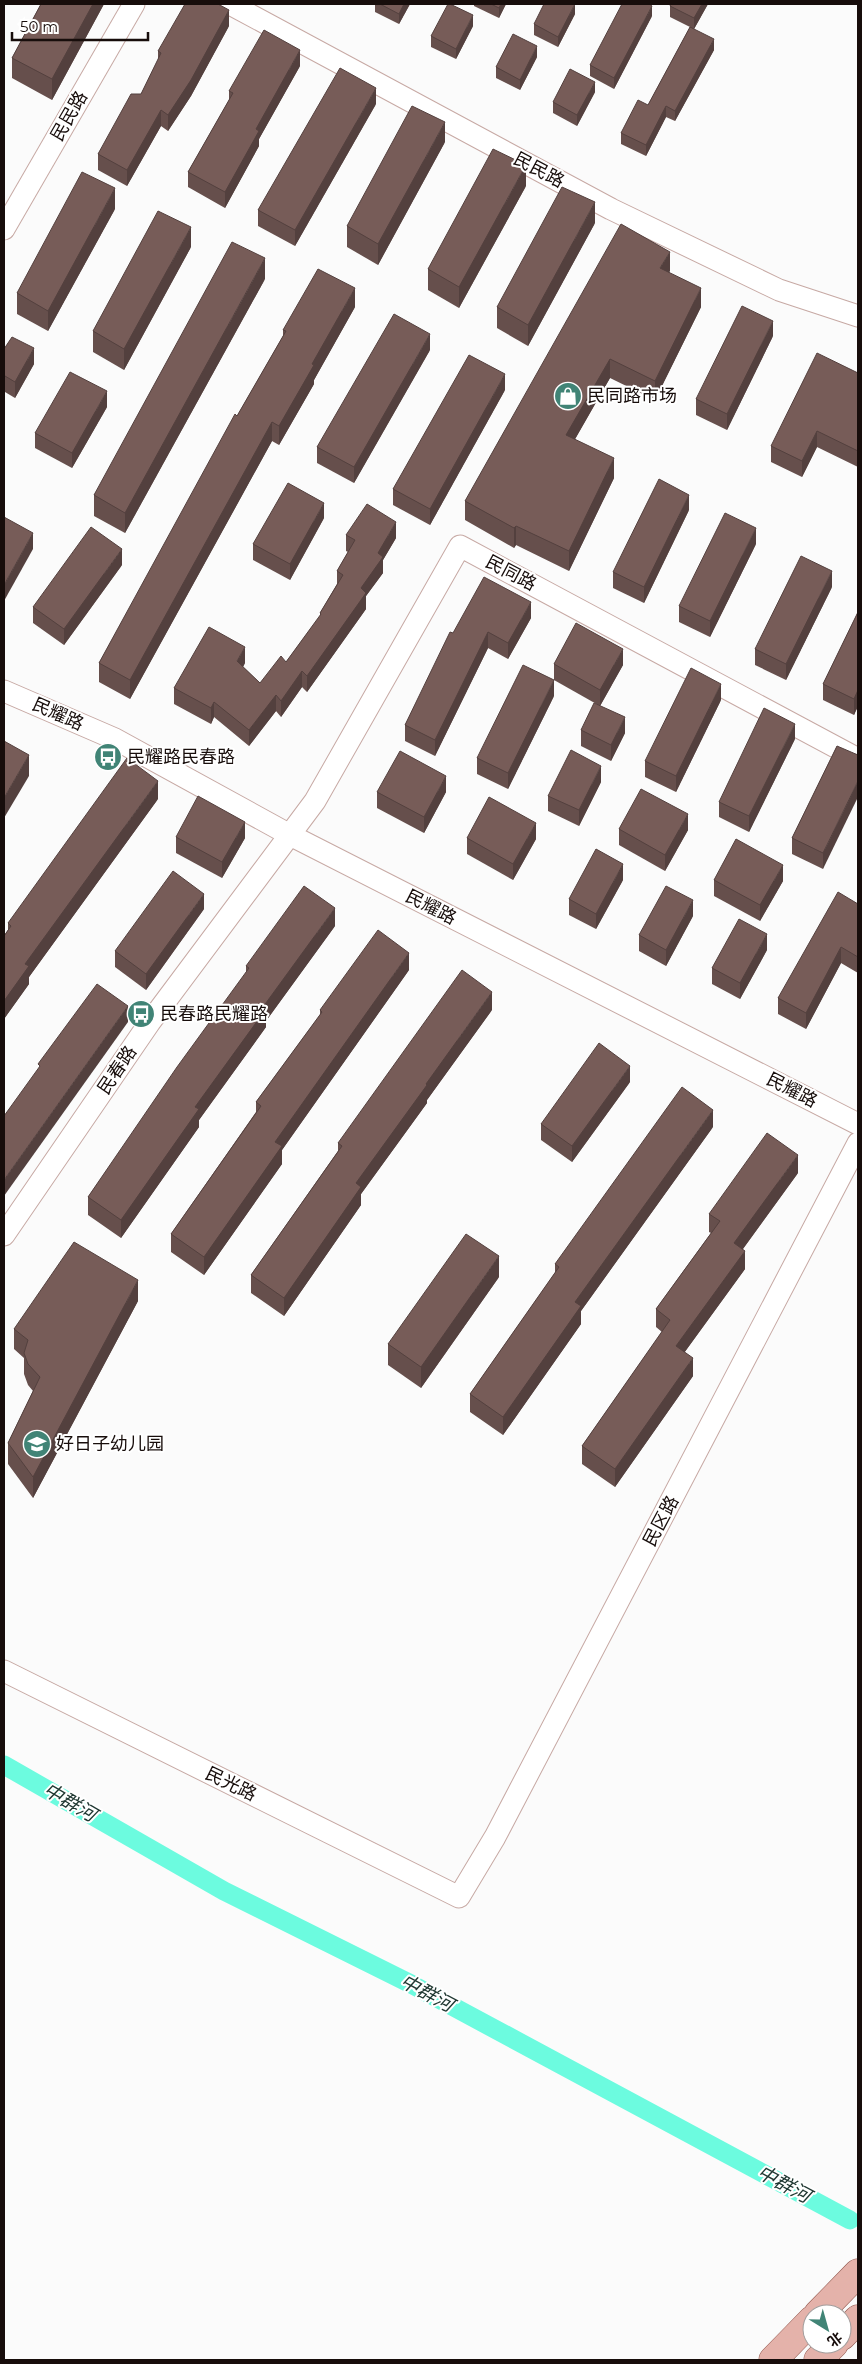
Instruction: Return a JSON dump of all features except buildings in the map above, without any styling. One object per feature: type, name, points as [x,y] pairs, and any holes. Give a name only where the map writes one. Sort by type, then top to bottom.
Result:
[{"type":"main road","points":[[828,2304],[858,2273]]},
{"type":"main road","points":[[773,2360],[802,2330]]},
{"type":"street","name":"民民路","points":[[4,229],[134,4]]},
{"type":"street","name":"民民路","points":[[230,4],[611,209],[779,290],[858,316]]},
{"type":"street","name":"民同路","points":[[290,835],[316,801],[460,546],[858,759]]},
{"type":"street","name":"民耀路","points":[[4,691],[115,739],[290,835],[858,1124]]},
{"type":"street","name":"民春路","points":[[4,1235],[150,1022],[290,835]]},
{"type":"street","name":"民区路","points":[[459,1897],[496,1838],[858,1143]]},
{"type":"street","name":"民光路","points":[[4,1671],[459,1897]]},
{"type":"waterway","name":"中群河","points":[[4,1765],[224,1891],[411,1984],[850,2220]]},
{"type":"place","name":"民同路市场","points":[[568,396]]},
{"type":"place","name":"民耀路民春路","points":[[108,757]]},
{"type":"place","name":"民春路民耀路","points":[[141,1014]]},
{"type":"place","name":"好日子幼儿园","points":[[37,1444]]}]
